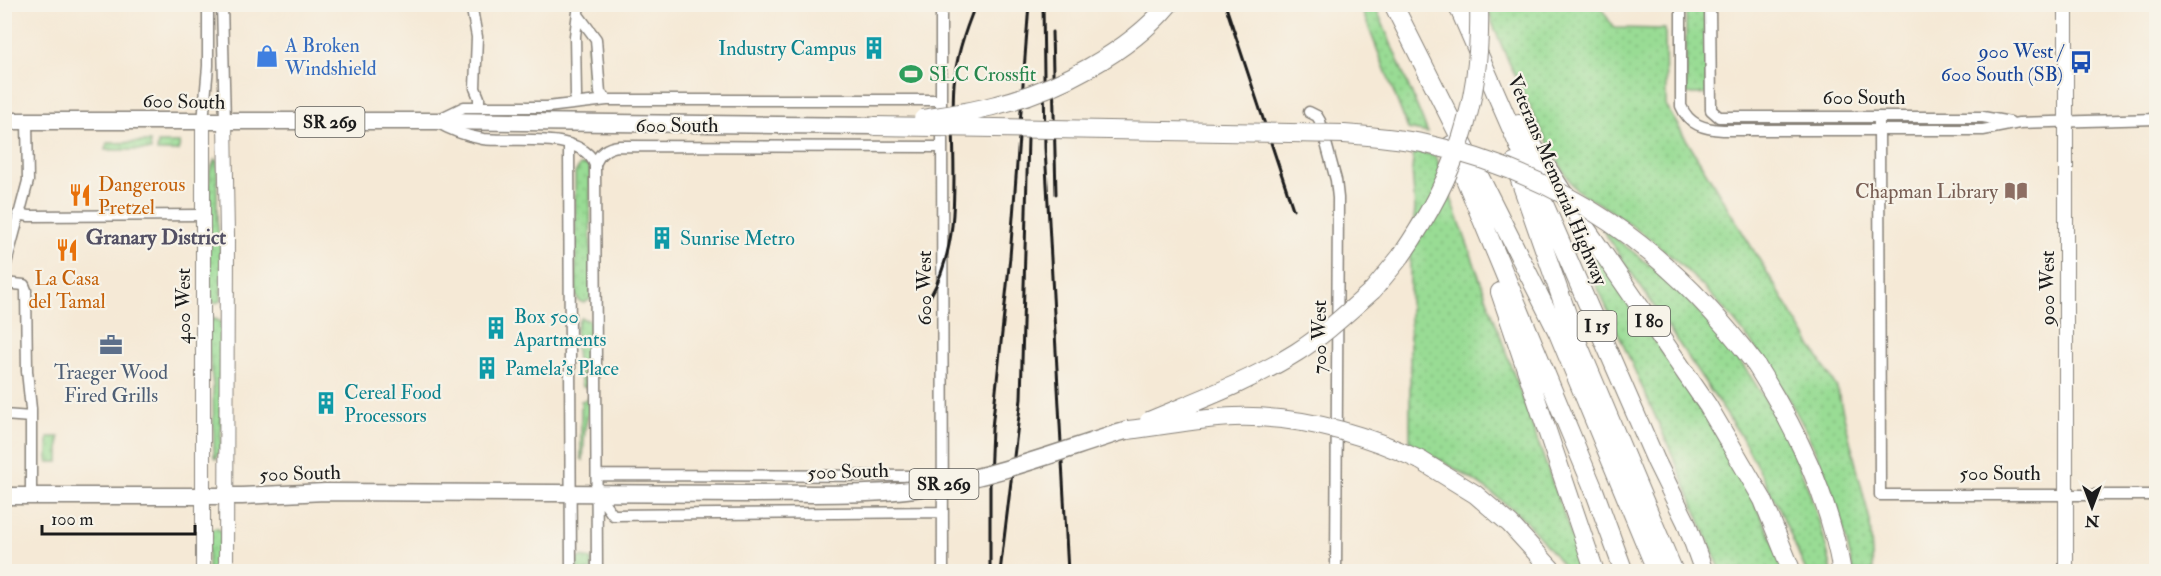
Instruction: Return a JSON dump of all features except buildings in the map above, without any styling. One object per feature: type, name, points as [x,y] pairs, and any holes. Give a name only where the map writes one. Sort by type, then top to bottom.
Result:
[{"type":"highway","points":[[874,126],[986,108],[1047,88],[1112,53],[1138,34],[1169,4]]},
{"type":"highway","points":[[1393,4],[1594,490],[1624,572]]},
{"type":"highway","points":[[1393,4],[1558,333],[1657,572]]},
{"type":"highway","points":[[1128,430],[1230,387],[1296,352],[1321,335],[1372,291],[1401,256],[1438,198],[1463,134],[1474,90],[1480,37],[1479,4]]},
{"type":"highway","points":[[1460,11],[1574,334],[1674,572]]},
{"type":"highway","name":"Veterans Memorial Highway","points":[[1460,11],[1656,461],[1686,522],[1704,572]]},
{"type":"highway","name":"I 80","points":[[1490,80],[1583,224],[1708,406],[1763,500],[1792,572]]},
{"type":"highway","points":[[874,126],[1344,134],[1420,143],[1462,153],[1494,163],[1545,185],[1617,226],[1671,269],[1721,320],[1756,365],[1797,435],[1817,480],[1829,516],[1842,572]]},
{"type":"highway","points":[[1445,131],[1595,572]]},
{"type":"highway","points":[[1128,430],[1233,417],[1280,419],[1335,429],[1398,450],[1420,460],[1484,502],[1510,524],[1554,572]]},
{"type":"main road","name":"600 South","points":[[4,121],[435,121],[874,126]]},
{"type":"main road","name":"500 South","points":[[4,496],[227,496],[325,492],[880,493],[936,486],[997,471],[1128,430]]},
{"type":"street","name":"400 West","points":[[203,572],[203,122],[208,66],[208,4]]},
{"type":"street","points":[[222,4],[225,122],[226,572]]},
{"type":"street","points":[[471,4],[477,37],[475,88],[479,106]]},
{"type":"street","name":"600 West","points":[[941,4],[943,572]]},
{"type":"street","name":"600 South","points":[[1681,4],[1681,106],[1686,116],[1694,123],[1706,128],[1723,130],[1983,130],[2019,123]]},
{"type":"street","name":"600 South","points":[[1710,4],[1711,110],[1715,115],[1723,117],[1983,117],[2019,123],[2157,119]]},
{"type":"street","name":"900 West","points":[[2066,4],[2066,572]]},
{"type":"street","points":[[579,10],[596,39],[600,93],[607,100]]},
{"type":"street","points":[[574,102],[576,98],[575,36],[579,10]]},
{"type":"street","points":[[465,107],[475,88]]},
{"type":"street","name":"600 South","points":[[435,121],[465,107],[547,106],[607,100],[941,100]]},
{"type":"street","name":"700 West","points":[[1309,112],[1317,116],[1320,121],[1336,180],[1338,198],[1336,572]]},
{"type":"street","points":[[1879,118],[1879,130]]},
{"type":"street","points":[[4,271],[28,182],[27,121]]},
{"type":"street","name":"600 South","points":[[435,121],[460,133],[483,139],[569,144],[584,149],[592,157],[595,165]]},
{"type":"street","name":"500 South","points":[[1879,130],[1880,495],[2157,495]]},
{"type":"street","points":[[569,144],[571,572]]},
{"type":"street","name":"600 South","points":[[595,165],[603,152],[619,146],[942,147]]},
{"type":"street","points":[[595,165],[597,572]]},
{"type":"street","points":[[18,214],[29,216],[203,215]]},
{"type":"street","points":[[4,284],[24,285],[26,291],[27,371],[31,417],[31,496]]},
{"type":"street","points":[[4,415],[31,417]]},
{"type":"street","name":"500 South","points":[[597,475],[943,476]]},
{"type":"street","name":"500 South","points":[[597,492],[612,515],[943,512]]},
{"type":"green space","points":[[1360,5],[1375,5],[1428,133],[1408,129]]},
{"type":"green space","points":[[1487,5],[1599,5],[1614,28],[1665,29],[1666,106],[1837,388],[1870,521],[1873,571],[1853,571],[1830,487],[1814,447],[1794,408],[1746,336],[1718,302],[1659,246],[1605,207],[1578,191],[1570,180],[1557,160],[1527,101],[1500,41]]},
{"type":"green space","points":[[1686,5],[1706,5],[1707,94],[1686,94]]},
{"type":"green space","points":[[591,43],[593,47],[593,89],[587,89],[588,45]]},
{"type":"green space","points":[[150,142],[151,150],[105,150],[107,143]]},
{"type":"green space","points":[[158,143],[180,143],[178,151],[157,151]]},
{"type":"green space","points":[[1414,151],[1436,156],[1584,571],[1567,571],[1522,518],[1496,496],[1469,477],[1410,444],[1410,252],[1415,209],[1412,169]]},
{"type":"green space","points":[[215,159],[217,161],[217,219],[222,264],[221,301],[215,303],[208,299],[210,171]]},
{"type":"green space","points":[[580,165],[587,165],[590,168],[591,299],[584,303],[576,296],[575,173]]},
{"type":"green space","points":[[1578,225],[1715,431],[1745,482],[1787,571],[1721,571],[1673,456],[1571,228]]},
{"type":"green space","points":[[1602,229],[1646,262],[1685,298],[1720,336],[1751,377],[1778,421],[1800,468],[1818,518],[1832,571],[1806,571],[1780,510],[1741,436]]},
{"type":"green space","points":[[213,318],[221,322],[221,447],[216,459],[214,457],[213,386],[208,323]]},
{"type":"green space","points":[[581,318],[591,321],[592,386],[582,387],[575,341],[577,324]]},
{"type":"green space","points":[[592,398],[585,428],[583,460],[581,458],[581,401]]},
{"type":"green space","points":[[48,437],[59,437],[59,462],[48,462]]},
{"type":"green space","points":[[216,528],[221,531],[222,571],[208,571],[208,534]]},
{"type":"green space","points":[[581,557],[591,559],[593,571],[576,571],[576,561]]},
{"type":"railway","points":[[930,297],[949,247],[954,193],[955,74],[962,43],[976,4]]},
{"type":"railway","points":[[990,572],[992,428],[1010,257],[1029,4]]},
{"type":"railway","points":[[1043,4],[1045,148],[1068,572]]},
{"type":"railway","points":[[1225,4],[1293,209]]},
{"type":"railway","points":[[1052,32],[1056,194]]},
{"type":"railway","points":[[1000,572],[1021,399],[1028,138]]},
{"type":"place","name":"Industry Campus","points":[[874,48]]},
{"type":"place","name":"A Broken Windshield","points":[[267,56]]},
{"type":"place","name":"900 West / 600 South (SB)","points":[[2081,62]]},
{"type":"place","name":"SLC Crossfit","points":[[911,74]]},
{"type":"place","name":"Chapman Library","points":[[2016,191]]},
{"type":"place","name":"Dangerous Pretzel","points":[[80,195]]},
{"type":"place","name":"Sunrise Metro","points":[[662,238]]},
{"type":"place","name":"La Casa del Tamal","points":[[67,250]]},
{"type":"place","name":"Box 500 Apartments","points":[[496,328]]},
{"type":"place","name":"Traeger Wood Fired Grills","points":[[111,345]]},
{"type":"place","name":"Pamela's Place","points":[[487,368]]},
{"type":"place","name":"Cereal Food Processors","points":[[326,403]]},
{"type":"district","name":"Granary District","points":[[156,237]]}]
